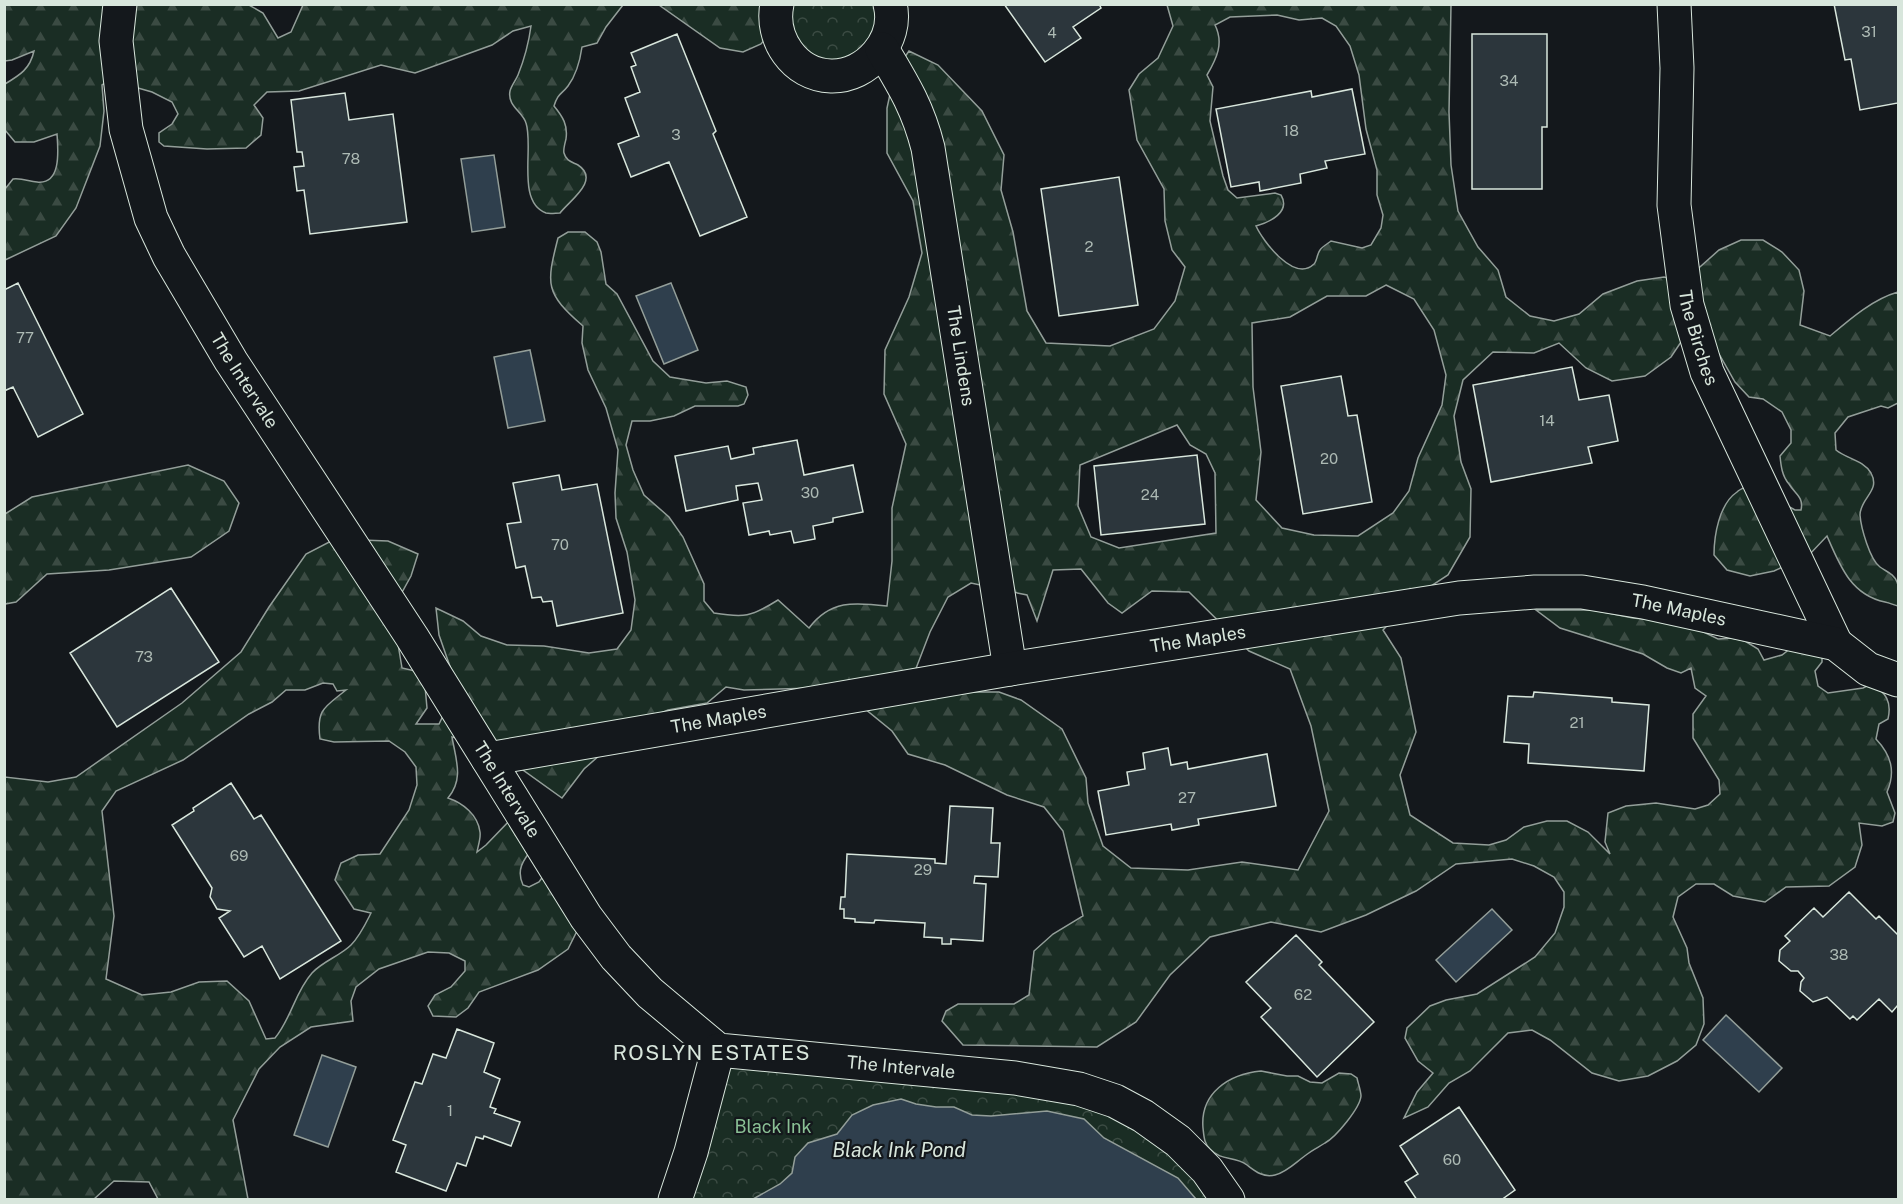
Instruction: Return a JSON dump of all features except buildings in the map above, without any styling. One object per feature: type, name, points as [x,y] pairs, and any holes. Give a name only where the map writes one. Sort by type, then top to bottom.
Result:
[{"type":"street","name":"The Intervale","points":[[120,4],[116,41],[126,129],[151,218],[169,256],[231,361],[412,637],[586,917],[616,957],[650,993],[718,1050],[1015,1078],[1079,1089],[1115,1101],[1143,1116],[1178,1140],[1207,1170],[1228,1200]]},
{"type":"street","points":[[777,4],[775,14],[777,32],[784,49],[797,63],[813,72],[831,76],[851,73],[869,64],[882,49],[891,21],[890,4]]},
{"type":"street","name":"The Birches","points":[[1674,4],[1677,68],[1674,205],[1687,305],[1707,372],[1836,644]]},
{"type":"street","name":"The Lindens","points":[[882,49],[909,94],[928,148],[1010,669]]},
{"type":"street","name":"The Maples","points":[[488,759],[1010,669],[1459,598],[1535,592],[1582,592],[1642,602],[1836,644],[1868,669],[1899,680]]},
{"type":"street","points":[[1868,669],[1899,701]]},
{"type":"street","points":[[675,1200],[691,1152],[718,1050]]},
{"type":"green space","points":[[777,4],[890,5],[883,48],[812,71]]},
{"type":"green space","points":[[5,5],[249,5],[263,13],[278,38],[291,32],[303,5],[623,5],[597,43],[582,47],[574,77],[558,96],[554,106],[565,125],[565,156],[584,171],[586,177],[581,190],[560,213],[546,213],[537,207],[531,198],[526,123],[513,105],[510,96],[524,57],[531,26],[513,31],[492,45],[415,73],[381,65],[299,91],[267,92],[254,105],[263,118],[261,135],[246,148],[207,149],[164,146],[159,142],[159,133],[172,124],[178,114],[172,102],[152,92],[110,80],[102,85],[104,111],[100,146],[76,208],[56,236],[5,260],[5,189],[13,179],[37,182],[51,178],[57,165],[58,148],[57,134],[34,142],[15,142],[5,130],[5,84],[24,71],[34,51],[5,61]]},
{"type":"green space","points":[[659,5],[777,5],[776,26],[761,44],[743,52],[720,48]]},
{"type":"green space","points":[[1167,5],[1451,5],[1449,112],[1451,165],[1458,211],[1478,247],[1498,270],[1506,297],[1530,316],[1554,321],[1579,314],[1603,294],[1637,281],[1664,277],[1683,282],[1719,250],[1741,240],[1763,240],[1782,252],[1799,270],[1804,291],[1800,325],[1830,336],[1871,305],[1898,292],[1898,403],[1888,408],[1881,406],[1848,417],[1835,433],[1836,450],[1864,465],[1871,473],[1874,485],[1861,509],[1861,521],[1876,563],[1896,579],[1899,591],[1898,606],[1873,598],[1855,586],[1842,568],[1827,536],[1809,555],[1774,571],[1750,576],[1727,570],[1714,555],[1715,539],[1722,512],[1731,497],[1741,489],[1750,485],[1795,510],[1801,510],[1802,506],[1781,467],[1780,456],[1791,443],[1791,430],[1782,412],[1763,399],[1749,397],[1735,382],[1719,354],[1693,324],[1671,357],[1645,376],[1612,381],[1586,368],[1559,343],[1534,353],[1493,352],[1463,380],[1454,416],[1461,462],[1471,489],[1470,537],[1448,575],[1414,597],[1383,630],[1401,658],[1416,732],[1400,775],[1410,815],[1453,843],[1489,845],[1506,840],[1524,827],[1547,821],[1567,821],[1588,832],[1610,854],[1605,842],[1608,813],[1626,806],[1656,803],[1695,809],[1708,805],[1720,794],[1719,780],[1693,738],[1693,714],[1706,696],[1695,688],[1691,668],[1681,673],[1643,654],[1560,628],[1536,610],[1593,610],[1633,618],[1685,623],[1718,639],[1732,638],[1745,641],[1758,649],[1764,660],[1782,655],[1791,648],[1822,651],[1822,662],[1815,671],[1818,686],[1828,693],[1863,688],[1871,684],[1881,690],[1887,698],[1888,719],[1879,724],[1876,739],[1891,764],[1890,784],[1887,792],[1895,813],[1893,822],[1882,826],[1859,823],[1862,845],[1855,867],[1829,886],[1786,887],[1765,902],[1733,896],[1714,884],[1696,884],[1678,897],[1673,917],[1687,948],[1689,963],[1703,998],[1704,1024],[1696,1045],[1677,1061],[1648,1076],[1619,1081],[1592,1073],[1550,1040],[1532,1030],[1508,1033],[1470,1071],[1449,1083],[1428,1107],[1404,1118],[1417,1092],[1433,1073],[1418,1061],[1405,1038],[1407,1028],[1430,1006],[1446,1000],[1477,994],[1535,957],[1555,933],[1564,907],[1564,892],[1554,877],[1534,866],[1512,859],[1456,864],[1416,891],[1366,915],[1321,932],[1271,922],[1210,937],[1170,975],[1136,1022],[1097,1047],[963,1045],[942,1021],[946,1011],[958,1004],[1014,1004],[1029,995],[1034,951],[1053,934],[1083,916],[1063,831],[1044,807],[1007,795],[945,765],[908,754],[892,731],[865,709],[814,688],[744,690],[726,687],[707,703],[668,710],[634,725],[584,769],[562,798],[488,745],[452,737],[457,761],[457,776],[456,784],[448,798],[464,806],[476,820],[480,834],[477,852],[515,815],[533,848],[520,870],[523,885],[529,887],[539,882],[547,871],[578,929],[568,949],[538,970],[479,992],[468,1008],[456,1017],[433,1016],[428,1006],[435,995],[451,987],[465,971],[465,961],[449,953],[428,952],[379,969],[356,987],[351,1001],[353,1021],[311,1027],[280,1047],[259,1069],[233,1120],[248,1199],[158,1199],[149,1182],[114,1181],[94,1199],[5,1200],[5,777],[48,782],[76,777],[182,703],[241,652],[306,554],[335,539],[388,541],[418,554],[411,576],[400,596],[396,632],[402,668],[419,672],[425,686],[427,708],[416,724],[439,724],[454,693],[454,678],[439,635],[436,608],[463,621],[481,636],[507,645],[544,646],[589,653],[617,649],[631,630],[635,600],[627,552],[616,518],[618,450],[606,408],[588,370],[582,343],[583,326],[561,305],[552,287],[552,267],[558,238],[568,232],[585,232],[597,242],[601,252],[606,284],[617,294],[653,361],[670,377],[706,383],[727,381],[746,387],[748,395],[744,404],[738,406],[695,406],[674,416],[650,421],[632,421],[626,445],[633,470],[644,495],[669,517],[683,537],[704,584],[704,601],[714,613],[747,615],[778,600],[809,628],[825,612],[844,605],[887,606],[892,561],[892,508],[906,444],[884,394],[885,350],[909,297],[922,253],[913,201],[887,153],[887,108],[895,71],[909,51],[938,65],[982,111],[1004,155],[1001,190],[1013,232],[1027,311],[1046,343],[1110,346],[1154,329],[1175,301],[1185,267],[1172,250],[1165,221],[1164,189],[1137,140],[1129,90],[1139,74],[1158,58],[1173,26]],"holes":[[[1277,15],[1299,20],[1322,18],[1336,26],[1350,46],[1359,75],[1366,129],[1377,170],[1377,195],[1383,215],[1381,228],[1371,245],[1362,248],[1331,241],[1320,250],[1314,264],[1306,268],[1297,268],[1280,258],[1272,250],[1256,226],[1278,215],[1283,206],[1281,195],[1275,193],[1237,198],[1228,190],[1210,121],[1213,87],[1207,75],[1214,63],[1219,44],[1215,25],[1230,17]],[[1386,285],[1414,299],[1434,330],[1446,375],[1442,405],[1418,458],[1409,491],[1393,513],[1358,536],[1314,535],[1282,528],[1256,500],[1261,452],[1253,387],[1252,323],[1290,317],[1327,296],[1366,296]],[[1177,425],[1190,445],[1206,454],[1215,473],[1216,533],[1119,548],[1091,537],[1078,506],[1080,465]],[[1081,569],[1108,603],[1122,613],[1152,591],[1189,592],[1249,651],[1290,669],[1311,726],[1329,811],[1298,870],[1242,862],[1188,870],[1131,868],[1103,846],[1088,803],[1086,778],[1062,729],[1021,700],[999,692],[963,692],[915,671],[930,632],[948,597],[971,583],[1027,595],[1037,621],[1053,570]],[[323,683],[333,684],[337,691],[346,690],[327,705],[321,715],[320,739],[334,742],[389,741],[405,752],[416,767],[417,785],[409,810],[380,854],[358,855],[341,863],[335,880],[354,909],[371,913],[362,930],[347,949],[312,973],[301,988],[280,1031],[275,1038],[266,1039],[249,1001],[227,981],[199,982],[171,992],[142,995],[106,979],[114,916],[102,811],[116,791],[183,760],[249,714],[272,702],[286,690],[305,690]]]},
{"type":"green space","points":[[188,465],[224,481],[239,503],[229,531],[191,557],[109,570],[47,574],[16,602],[5,604],[5,514],[32,497]]},
{"type":"green space","name":"Black Ink","points":[[718,1050],[1115,1101],[1228,1200],[675,1200]]},
{"type":"green space","points":[[1261,1071],[1298,1076],[1310,1082],[1322,1083],[1339,1073],[1351,1074],[1357,1078],[1361,1094],[1360,1101],[1347,1122],[1330,1140],[1279,1174],[1271,1176],[1260,1173],[1237,1160],[1219,1156],[1205,1142],[1203,1128],[1206,1105],[1219,1088],[1238,1076]]},
{"type":"water","points":[[494,155],[505,227],[472,232],[461,159]]},
{"type":"water","points":[[671,283],[698,350],[664,364],[636,296]]},
{"type":"water","points":[[530,350],[545,421],[508,428],[494,357]]},
{"type":"water","points":[[1492,909],[1512,930],[1456,982],[1436,960]]},
{"type":"water","points":[[1726,1015],[1782,1068],[1759,1092],[1703,1040]]},
{"type":"water","points":[[322,1055],[356,1067],[328,1147],[294,1135]]},
{"type":"water","name":"Black Ink Pond","points":[[901,1099],[916,1104],[954,1107],[972,1115],[991,1116],[1047,1111],[1084,1119],[1104,1138],[1178,1178],[1196,1199],[753,1199],[780,1184],[792,1173],[795,1157],[808,1143],[837,1134],[852,1115],[873,1105]]},
{"type":"district","name":"ROSLYN ESTATES","points":[[712,1053]]}]
